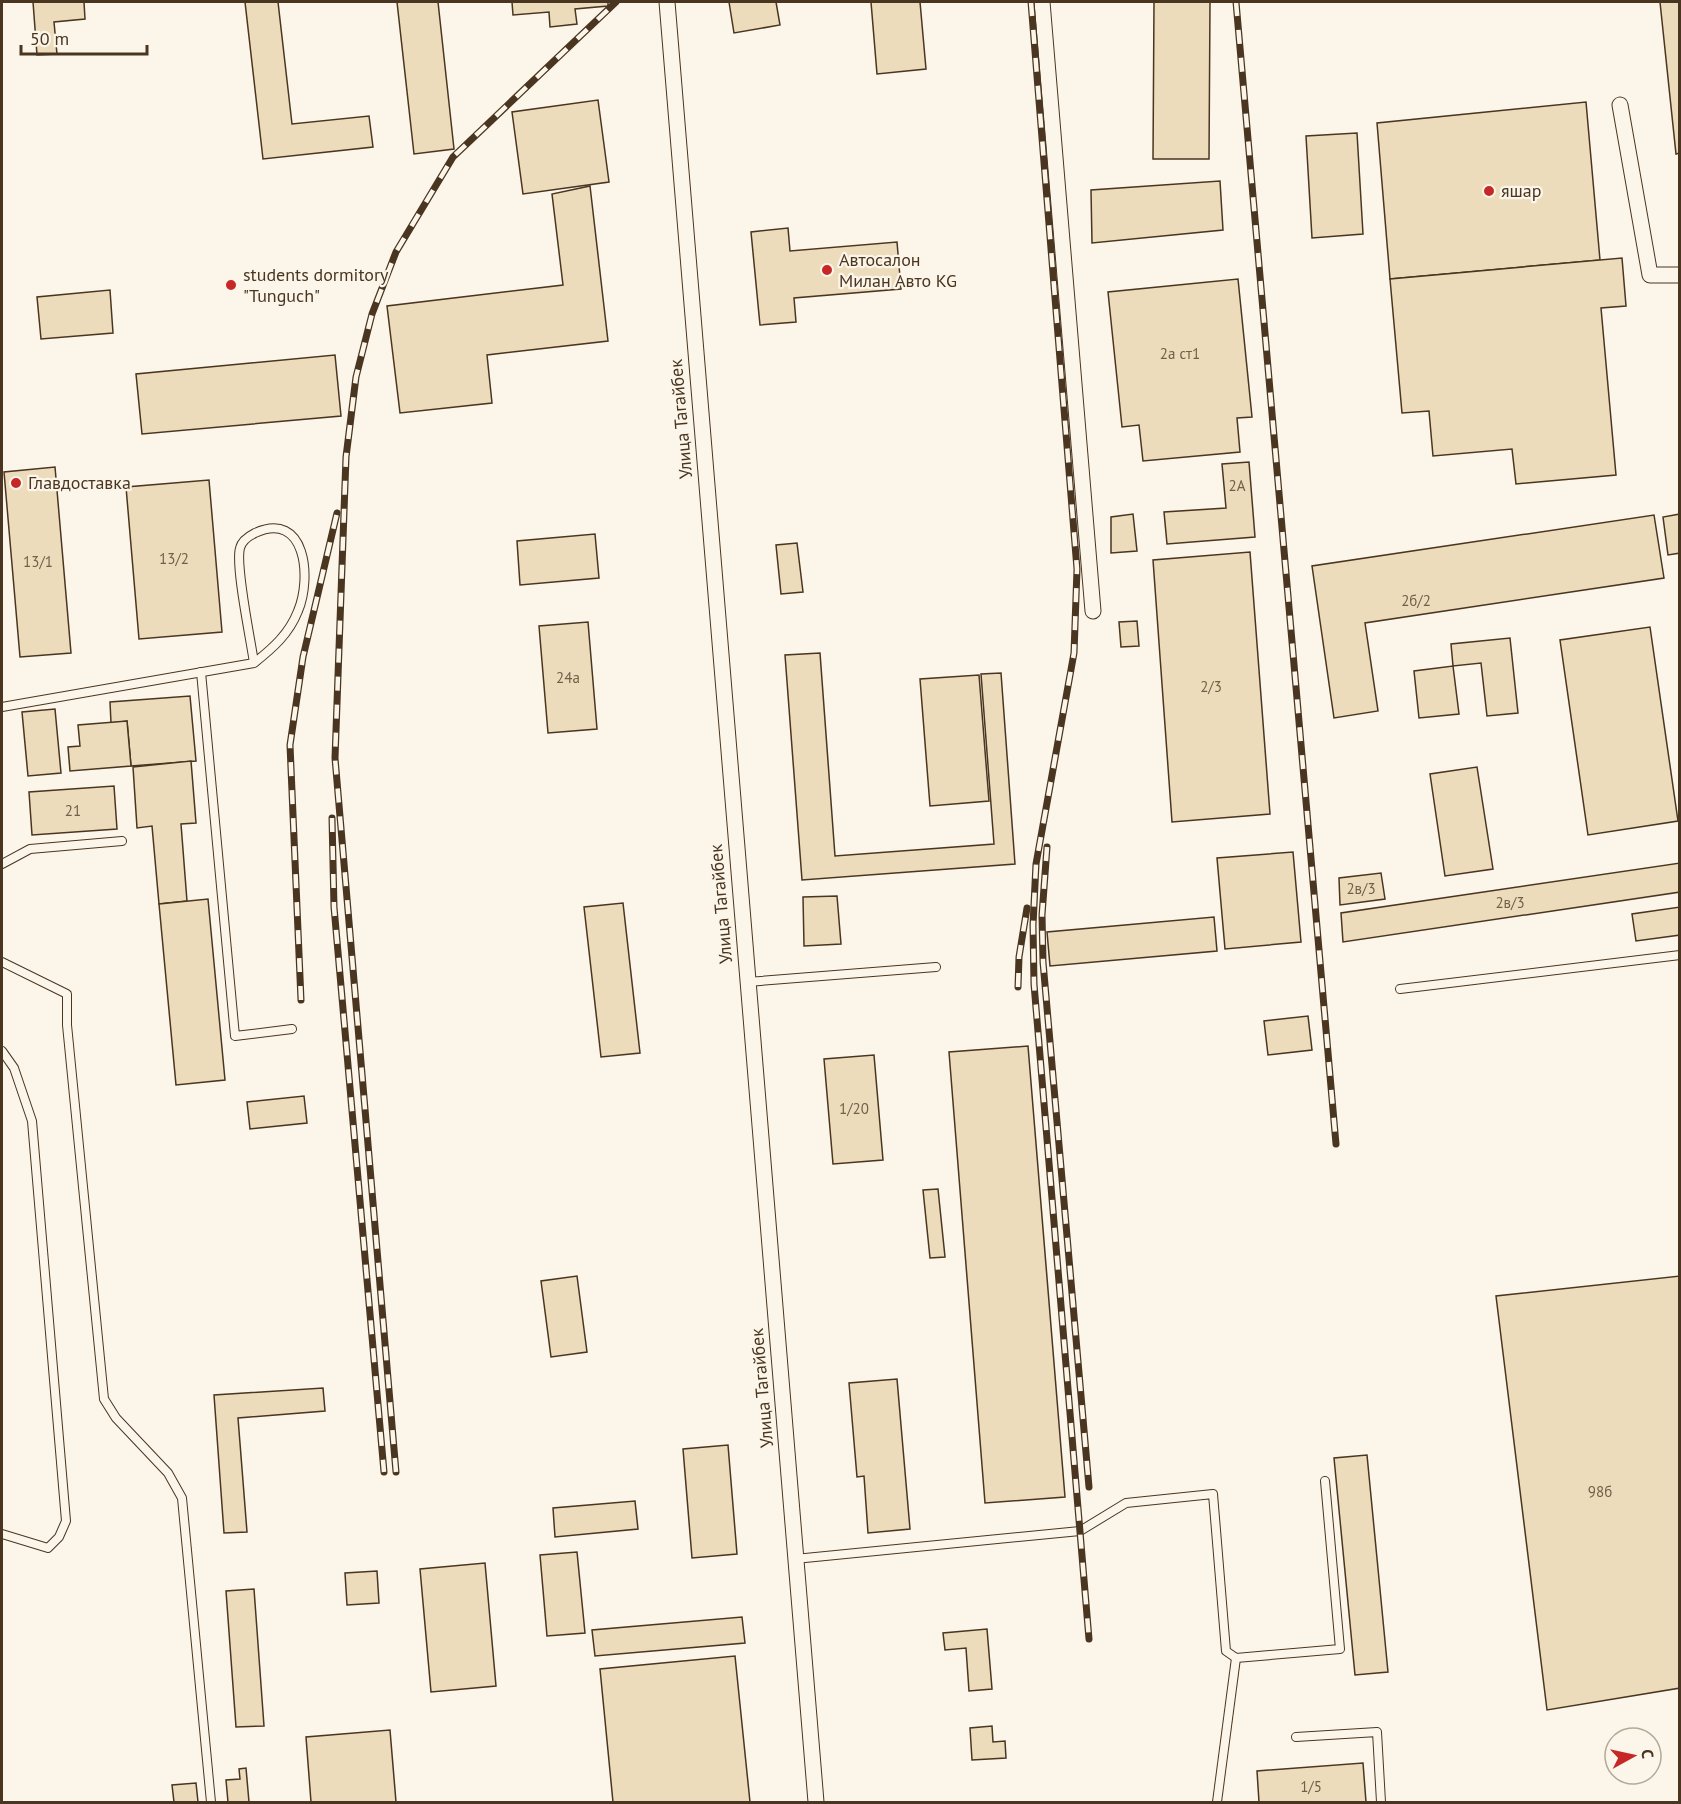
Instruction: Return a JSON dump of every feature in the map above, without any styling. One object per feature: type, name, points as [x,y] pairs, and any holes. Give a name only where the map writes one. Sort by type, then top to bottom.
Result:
[{"type":"street","name":"Улица Тагайбек","points":[[667,2],[816,1803]]},
{"type":"street","points":[[1042,2],[1094,611]]},
{"type":"street","points":[[1620,105],[1650,275],[1680,275]]},
{"type":"lane","points":[[2,701],[2,707],[254,663],[278,645],[299,611],[304,591],[305,567],[301,546],[288,531],[267,527],[248,536],[240,549],[243,595],[254,663]]},
{"type":"lane","points":[[201,672],[235,1036],[292,1029]]},
{"type":"lane","points":[[2,864],[30,849],[122,841]]},
{"type":"lane","points":[[1400,989],[1680,955]]},
{"type":"lane","points":[[2,962],[67,994],[67,1025],[104,1399],[116,1418],[168,1473],[182,1498],[211,1803]]},
{"type":"lane","points":[[747,982],[936,967]]},
{"type":"lane","points":[[2,1051],[14,1068],[26,1096],[32,1121],[66,1521],[59,1537],[48,1548],[2,1534]]},
{"type":"lane","points":[[795,1559],[1080,1531],[1126,1503],[1213,1494],[1226,1651],[1236,1658],[1340,1649],[1325,1481]]},
{"type":"lane","points":[[1217,1803],[1236,1658]]},
{"type":"lane","points":[[1296,1737],[1377,1732],[1381,1803]]},
{"type":"building","points":[[33,2],[84,2],[85,19],[54,22],[57,54],[37,55]]},
{"type":"building","points":[[245,2],[278,2],[292,124],[369,116],[373,147],[263,159]]},
{"type":"building","points":[[397,2],[438,2],[454,149],[414,154]]},
{"type":"building","points":[[512,2],[608,2],[608,6],[575,9],[577,24],[550,27],[549,12],[513,15]]},
{"type":"building","points":[[729,2],[776,2],[780,25],[734,33]]},
{"type":"building","points":[[871,2],[920,2],[926,69],[877,74]]},
{"type":"building","points":[[1154,2],[1210,2],[1209,159],[1153,159]]},
{"type":"building","points":[[1660,2],[1680,2],[1680,153],[1676,154]]},
{"type":"building","points":[[598,100],[609,182],[523,194],[512,112]]},
{"type":"building","name":"яшар","points":[[1586,102],[1600,260],[1390,279],[1377,123]]},
{"type":"building","points":[[1357,133],[1363,234],[1312,238],[1306,136]]},
{"type":"building","points":[[1220,181],[1223,230],[1092,243],[1091,190]]},
{"type":"building","points":[[590,186],[608,341],[487,355],[492,403],[400,413],[387,306],[563,285],[552,194]]},
{"type":"building","name":"Автосалон Милан Авто KG","points":[[788,228],[790,251],[897,242],[901,289],[794,298],[796,322],[760,325],[751,232]]},
{"type":"building","points":[[1622,258],[1626,306],[1601,308],[1616,475],[1516,484],[1512,449],[1433,456],[1429,411],[1402,413],[1390,279]]},
{"type":"building","points":[[1238,279],[1252,417],[1237,418],[1240,452],[1143,461],[1139,425],[1122,427],[1108,292]]},
{"type":"building","points":[[110,290],[113,333],[41,339],[37,297]]},
{"type":"building","points":[[335,355],[341,416],[142,434],[136,374]]},
{"type":"building","points":[[1249,462],[1255,537],[1167,544],[1164,512],[1226,508],[1222,464]]},
{"type":"building","points":[[55,467],[71,653],[20,657],[4,472]]},
{"type":"building","points":[[209,480],[222,632],[139,639],[126,487]]},
{"type":"building","points":[[1133,514],[1137,551],[1111,553],[1111,517]]},
{"type":"building","points":[[1680,514],[1680,553],[1668,555],[1663,517]]},
{"type":"building","points":[[1654,515],[1664,578],[1365,623],[1378,711],[1334,718],[1312,566]]},
{"type":"building","points":[[595,534],[599,578],[520,585],[517,541]]},
{"type":"building","points":[[797,543],[803,592],[781,594],[776,545]]},
{"type":"building","points":[[1250,552],[1270,814],[1172,822],[1153,560]]},
{"type":"building","points":[[1137,621],[1139,646],[1121,647],[1119,622]]},
{"type":"building","points":[[588,622],[597,729],[548,733],[539,626]]},
{"type":"building","points":[[1650,627],[1678,821],[1588,835],[1560,640]]},
{"type":"building","points":[[1510,638],[1518,713],[1487,716],[1481,663],[1453,666],[1451,644]]},
{"type":"building","points":[[820,653],[835,856],[994,844],[981,674],[1001,673],[1015,864],[802,880],[785,655]]},
{"type":"building","points":[[1453,666],[1459,714],[1419,718],[1414,671]]},
{"type":"building","points":[[979,675],[989,801],[930,806],[920,679]]},
{"type":"building","points":[[190,696],[196,761],[131,766],[127,721],[111,723],[110,702]]},
{"type":"building","points":[[55,709],[61,773],[28,776],[22,712]]},
{"type":"building","points":[[127,721],[131,766],[70,771],[68,747],[80,746],[78,725]]},
{"type":"building","points":[[191,761],[196,823],[181,824],[187,901],[159,904],[152,826],[137,828],[133,767]]},
{"type":"building","points":[[1477,767],[1493,869],[1445,876],[1430,774]]},
{"type":"building","points":[[114,786],[117,829],[32,835],[29,792]]},
{"type":"building","points":[[1293,852],[1301,942],[1225,949],[1217,858]]},
{"type":"building","points":[[1680,863],[1680,892],[1343,942],[1341,913]]},
{"type":"building","points":[[1381,873],[1385,899],[1340,905],[1339,878]]},
{"type":"building","points":[[837,896],[841,944],[804,946],[803,897]]},
{"type":"building","points":[[208,899],[225,1080],[176,1085],[159,904]]},
{"type":"building","points":[[623,903],[640,1053],[601,1057],[584,907]]},
{"type":"building","points":[[1680,907],[1680,935],[1636,941],[1632,914]]},
{"type":"building","points":[[1214,917],[1217,951],[1050,966],[1047,932]]},
{"type":"building","points":[[1308,1016],[1312,1050],[1268,1055],[1264,1021]]},
{"type":"building","points":[[1028,1046],[1065,1497],[985,1503],[949,1052]]},
{"type":"building","points":[[874,1055],[883,1160],[833,1164],[824,1059]]},
{"type":"building","points":[[304,1096],[307,1123],[250,1129],[247,1102]]},
{"type":"building","points":[[938,1189],[945,1257],[930,1258],[923,1190]]},
{"type":"building","points":[[577,1276],[587,1352],[551,1357],[541,1281]]},
{"type":"building","points":[[1680,1276],[1680,1688],[1547,1710],[1496,1296]]},
{"type":"building","points":[[897,1379],[910,1529],[868,1533],[864,1476],[857,1477],[849,1383]]},
{"type":"building","points":[[323,1388],[325,1411],[238,1418],[247,1532],[224,1533],[214,1395]]},
{"type":"building","points":[[728,1445],[737,1554],[692,1558],[683,1449]]},
{"type":"building","points":[[1367,1455],[1388,1672],[1355,1675],[1334,1458]]},
{"type":"building","points":[[635,1501],[638,1529],[555,1537],[553,1508]]},
{"type":"building","points":[[577,1552],[585,1633],[547,1636],[540,1555]]},
{"type":"building","points":[[485,1563],[496,1686],[431,1692],[420,1569]]},
{"type":"building","points":[[377,1571],[379,1603],[347,1605],[345,1573]]},
{"type":"building","points":[[254,1589],[264,1726],[236,1727],[226,1591]]},
{"type":"building","points":[[742,1617],[745,1643],[595,1656],[592,1630]]},
{"type":"building","points":[[987,1629],[992,1689],[969,1691],[966,1648],[945,1650],[943,1633]]},
{"type":"building","points":[[735,1656],[750,1802],[613,1802],[600,1669]]},
{"type":"building","points":[[992,1726],[993,1742],[1005,1741],[1006,1758],[972,1760],[970,1728]]},
{"type":"building","points":[[390,1730],[396,1802],[311,1802],[306,1737]]},
{"type":"building","points":[[1363,1763],[1366,1802],[1259,1802],[1257,1771]]},
{"type":"building","points":[[246,1768],[249,1802],[228,1802],[226,1780],[240,1779],[239,1769]]},
{"type":"building","points":[[196,1783],[198,1802],[174,1802],[172,1785]]},
{"type":"railway","points":[[396,1472],[335,758],[346,457],[356,377],[372,314],[396,252],[453,157],[616,2]]},
{"type":"railway","points":[[1031,2],[1077,569],[1074,653],[1036,864],[1033,925],[1034,984],[1089,1639]]},
{"type":"railway","points":[[1236,2],[1336,1144]]},
{"type":"railway","points":[[301,1000],[290,745],[303,657],[337,513]]},
{"type":"railway","points":[[332,818],[334,907],[384,1472]]},
{"type":"railway","points":[[1047,847],[1042,915],[1043,962],[1089,1487]]},
{"type":"railway","points":[[1018,987],[1019,957],[1027,908]]},
{"type":"place","name":"яшар","points":[[1489,191]]},
{"type":"place","name":"Автосалон Милан Авто KG","points":[[827,270]]},
{"type":"place","name":"students dormitory \"Tunguch\"","points":[[231,285]]},
{"type":"place","name":"Главдоставка","points":[[16,483]]}]
